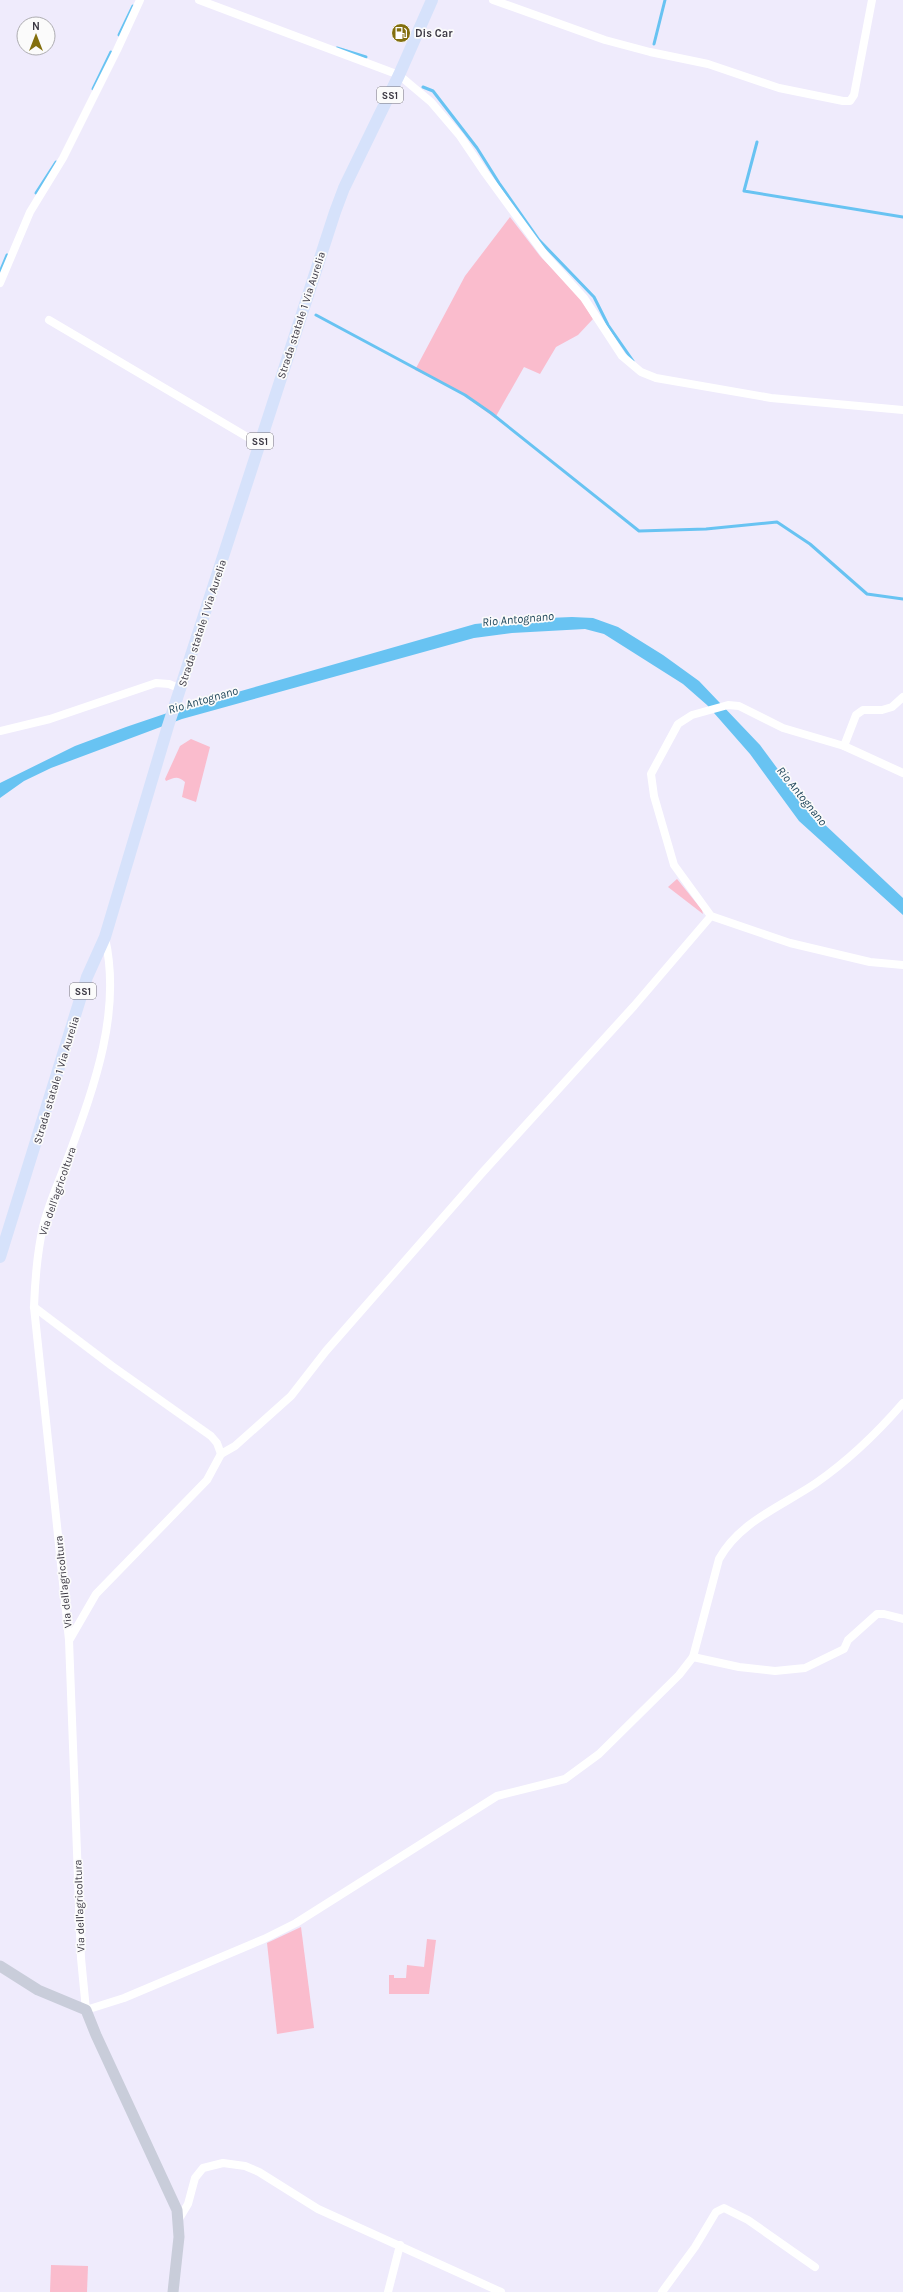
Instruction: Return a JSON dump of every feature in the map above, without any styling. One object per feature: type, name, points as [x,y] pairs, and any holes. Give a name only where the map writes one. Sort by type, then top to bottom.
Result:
[{"type":"main road","name":"Strada statale 1 Via Aurelia","points":[[0,1257],[87,977],[105,937],[168,726],[344,188],[399,75],[432,0]]},
{"type":"street","points":[[0,283],[30,212],[64,158],[140,0]]},
{"type":"street","points":[[199,0],[399,75],[442,113],[545,255],[584,298],[622,356],[641,372],[656,378],[771,398],[903,410]]},
{"type":"street","points":[[493,0],[605,40],[650,52],[708,64],[779,88],[843,102],[850,100],[854,95],[872,0]]},
{"type":"street","points":[[49,320],[259,444]]},
{"type":"street","points":[[0,731],[50,719],[156,683],[169,684],[180,691]]},
{"type":"street","points":[[844,746],[856,715],[863,710],[882,710],[892,707],[903,696]]},
{"type":"street","points":[[903,773],[844,746],[783,728],[739,706],[728,705],[692,715],[678,724],[650,774],[654,796],[674,865],[711,916],[790,943],[870,962],[903,965]]},
{"type":"street","points":[[69,1640],[96,1594],[207,1480],[221,1454],[235,1446],[291,1396],[326,1351],[482,1173],[634,1006],[711,916]]},
{"type":"street","name":"Via dell'agricoltura","points":[[105,937],[109,959],[109,1005],[98,1076],[43,1226],[36,1268],[34,1308],[69,1640],[81,1958],[86,2010],[96,2035],[175,2202],[179,2220],[173,2292]]},
{"type":"street","points":[[34,1308],[112,1366],[211,1436],[217,1443],[221,1454]]},
{"type":"street","points":[[0,1966],[38,1990],[86,2010],[124,1998],[264,1939],[312,1914],[497,1796],[565,1779],[572,1775],[599,1754],[679,1675],[693,1658],[704,1622],[713,1574],[725,1546],[739,1531],[816,1483],[864,1447],[903,1403]]},
{"type":"street","points":[[693,1658],[739,1667],[792,1671],[822,1661],[844,1649],[848,1640],[877,1614],[884,1614],[903,1619]]},
{"type":"street","points":[[179,2220],[188,2204],[198,2173],[209,2165],[223,2163],[245,2166],[259,2172],[318,2209],[400,2245],[500,2292]]},
{"type":"street","points":[[662,2292],[695,2247],[716,2212],[724,2208],[748,2220],[815,2267]]},
{"type":"street","points":[[388,2292],[400,2245]]},
{"type":"shaded area","points":[[510,217],[540,256],[581,299],[593,319],[578,335],[556,347],[540,374],[524,367],[495,418],[455,389],[415,370],[465,276]]},
{"type":"shaded area","points":[[191,739],[210,747],[196,802],[182,797],[185,782],[180,778],[166,781],[165,779],[180,746]]},
{"type":"shaded area","points":[[677,879],[702,910],[703,914],[668,887]]},
{"type":"shaded area","points":[[301,1927],[314,2028],[277,2034],[267,1943]]},
{"type":"shaded area","points":[[427,1939],[436,1940],[429,1994],[389,1994],[389,1975],[394,1975],[394,1978],[406,1978],[407,1965],[424,1967]]},
{"type":"shaded area","points":[[51,2265],[88,2266],[87,2292],[50,2292]]},
{"type":"water","points":[[572,617],[593,618],[618,627],[663,655],[699,681],[760,745],[805,806],[903,898],[903,915],[799,821],[750,754],[707,705],[683,684],[604,634],[585,629],[512,633],[474,638],[182,719],[51,768],[24,781],[0,798],[0,783],[75,746],[185,707],[475,624],[524,619]]},
{"type":"waterway","points":[[654,44],[665,0]]},
{"type":"waterway","points":[[119,35],[133,6]]},
{"type":"waterway","points":[[337,48],[366,57]]},
{"type":"waterway","points":[[93,89],[111,52]]},
{"type":"waterway","points":[[423,87],[433,91],[477,148],[499,183],[539,240],[594,297],[608,325],[633,361]]},
{"type":"waterway","points":[[757,142],[744,191],[903,217]]},
{"type":"waterway","points":[[36,193],[56,162]]},
{"type":"waterway","points":[[0,272],[7,255]]},
{"type":"waterway","points":[[316,315],[465,395],[491,413],[639,531],[706,529],[777,522],[810,544],[867,594],[903,599]]},
{"type":"place","name":"Dis Car","points":[[401,33]]},
{"type":"water label","name":"Rio Antognano","points":[[518,619]]},
{"type":"water label","name":"Rio Antognano","points":[[203,700]]},
{"type":"water label","name":"Rio Antognano","points":[[802,796]]}]
